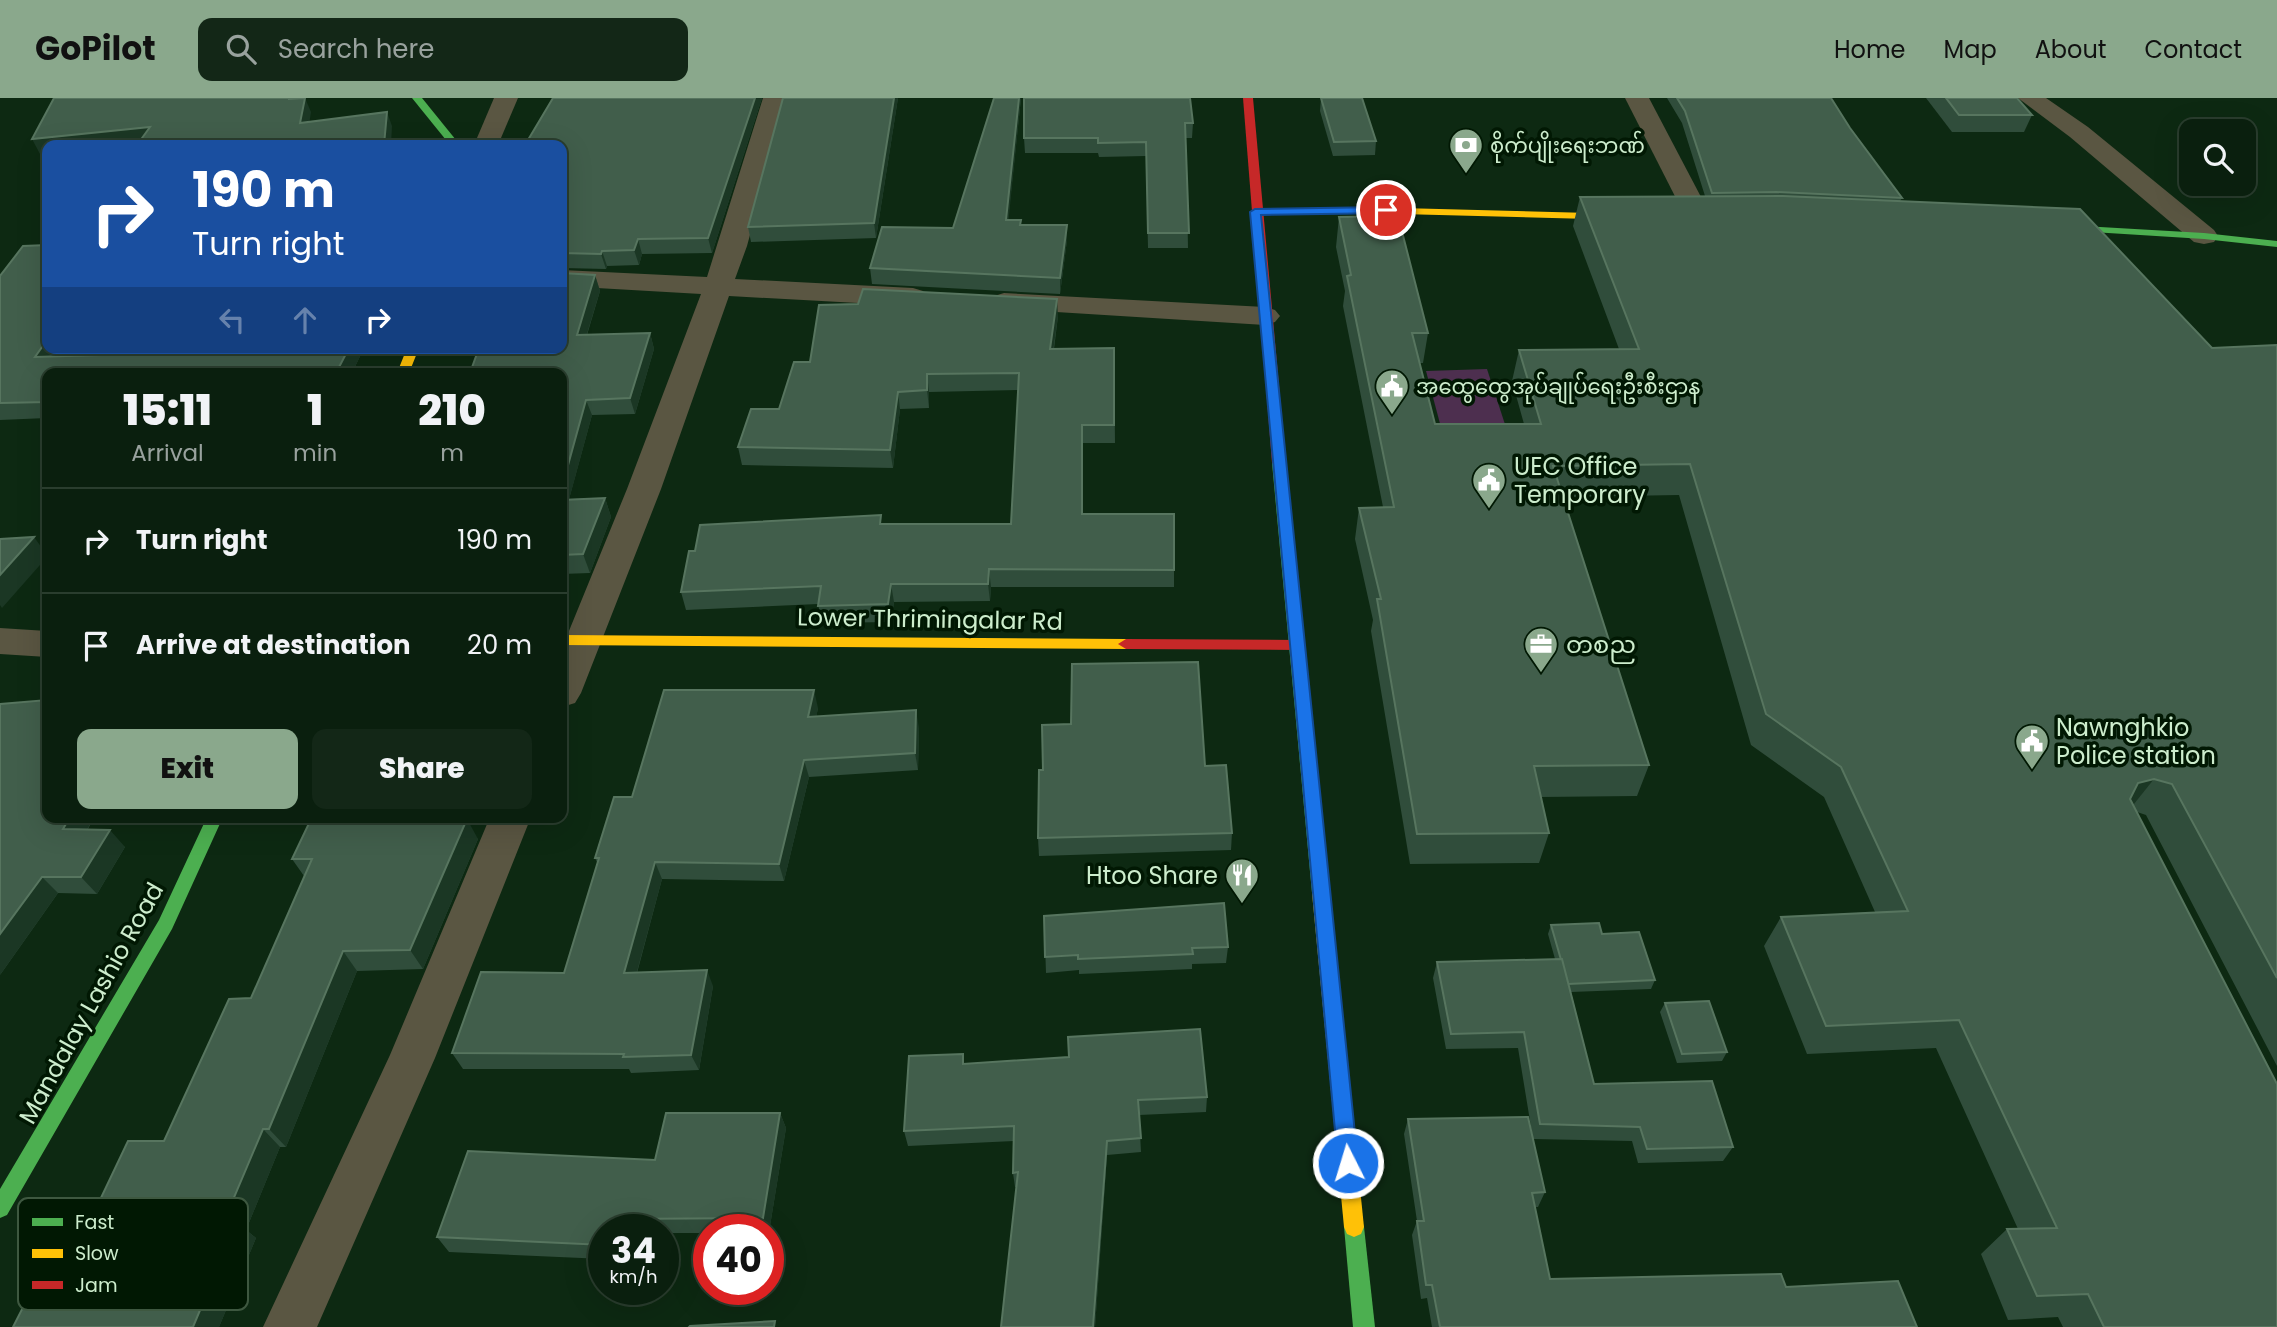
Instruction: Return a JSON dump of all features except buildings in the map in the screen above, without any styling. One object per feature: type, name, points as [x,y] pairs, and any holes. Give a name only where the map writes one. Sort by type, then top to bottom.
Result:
[{"type":"main road","points":[[417,98],[451,140]]},
{"type":"main road","points":[[1248,98],[1255,212],[1364,1327]]},
{"type":"main road","points":[[1255,212],[1362,210],[1642,217]]},
{"type":"main road","points":[[2028,226],[2204,236],[2277,244]]},
{"type":"main road","name":"Lower Thrimingalar Rd","points":[[573,640],[1297,645]]},
{"type":"main road","name":"Mandalay Lashio Road","points":[[0,1208],[166,924],[212,823]]},
{"type":"street","points":[[488,140],[506,98]]},
{"type":"street","points":[[567,669],[573,640],[644,489],[733,246],[775,98]]},
{"type":"street","points":[[1637,98],[1697,216]]},
{"type":"street","points":[[2030,98],[2079,132],[2204,236]]},
{"type":"street","points":[[567,278],[936,298]]},
{"type":"street","points":[[977,300],[1265,316]]},
{"type":"street","points":[[0,641],[42,644]]},
{"type":"street","points":[[290,1327],[412,1058],[509,823]]},
{"type":"shaded area","points":[[1487,369],[1513,449],[1447,450],[1426,371]]},
{"type":"traffic: fast","points":[[417,98],[451,140]]},
{"type":"traffic: fast","points":[[2048,227],[2204,236],[2277,244]]},
{"type":"traffic: fast","points":[[1279,463],[1321,893]]},
{"type":"traffic: fast","points":[[0,1208],[166,924],[212,823]]},
{"type":"traffic: fast","points":[[1354,1227],[1364,1327]]},
{"type":"traffic: slow","points":[[1255,212],[1362,210],[1628,217]]},
{"type":"traffic: slow","points":[[405,368],[411,354]]},
{"type":"traffic: slow","points":[[567,640],[1126,644]]},
{"type":"traffic: slow","points":[[1321,893],[1354,1227]]},
{"type":"traffic: jam","points":[[1248,98],[1279,463]]},
{"type":"traffic: jam","points":[[1126,644],[1297,645]]},
{"type":"place","name":"စိုက်ပျိုးရေးဘဏ်","points":[[1466,175]]},
{"type":"place","name":"အထွေထွေအုပ်ချုပ်ရေးဦးစီးဌာန","points":[[1392,416]]},
{"type":"place","name":"UEC Office Temporary","points":[[1489,510]]},
{"type":"place","name":"တစည","points":[[1541,674]]},
{"type":"place","name":"Nawnghkio Police station","points":[[2032,771]]},
{"type":"place","name":"Htoo Share","points":[[1242,905]]},
{"type":"route","points":[[1348,1163],[1255,212],[1386,210]]}]
